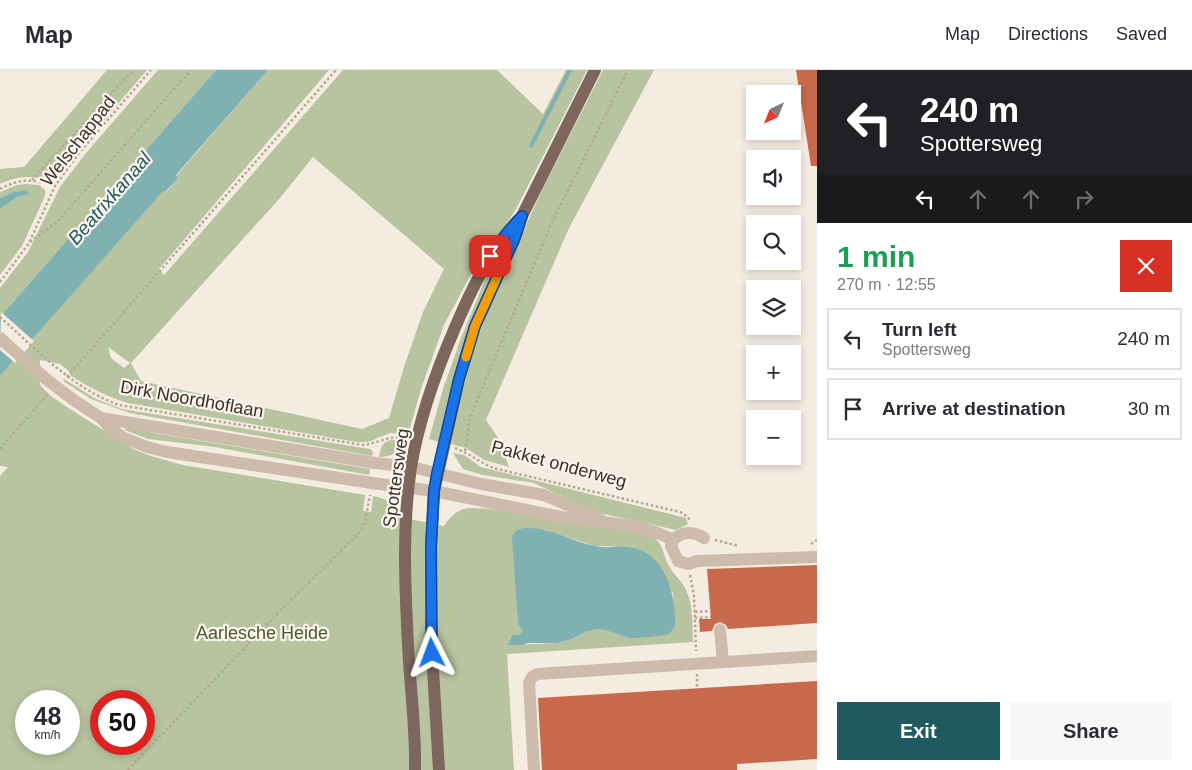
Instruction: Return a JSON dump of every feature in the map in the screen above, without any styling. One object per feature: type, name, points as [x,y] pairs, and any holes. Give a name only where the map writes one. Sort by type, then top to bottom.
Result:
[{"type":"main road","name":"Spottersweg","points":[[439,770],[431,636],[431,546],[434,491],[437,473],[459,379],[475,326],[514,240],[522,216],[595,70]]},
{"type":"main road","name":"Spottersweg","points":[[415,770],[405,549],[409,487],[416,441],[438,367],[470,291],[482,268],[506,234],[522,216]]},
{"type":"street","name":"Dirk Noordhoflaan","points":[[0,338],[51,382],[101,418],[112,430],[124,438],[147,447],[167,452],[434,491]]},
{"type":"street","name":"Dirk Noordhoflaan","points":[[101,418],[125,420],[375,463],[412,467],[437,473]]},
{"type":"street","name":"Pakket onderweg","points":[[437,473],[544,496],[607,522]]},
{"type":"street","name":"Pakket onderweg","points":[[434,491],[582,521],[607,522],[653,530],[673,540]]},
{"type":"street","points":[[701,535],[685,533],[673,540],[671,546],[678,561],[688,564],[697,561],[817,557]]},
{"type":"street","points":[[720,630],[724,662]]},
{"type":"street","points":[[534,770],[529,683],[532,677],[537,674],[817,656]]},
{"type":"path","points":[[32,180],[133,70]]},
{"type":"path","name":"Welschappad","points":[[0,282],[29,243],[55,186],[79,153],[151,70]]},
{"type":"path","points":[[29,243],[58,221],[191,70]]},
{"type":"path","points":[[0,449],[51,382],[67,376],[336,70]]},
{"type":"path","points":[[465,452],[470,417],[552,222],[628,70]]},
{"type":"path","points":[[0,189],[11,183],[32,180],[55,186]]},
{"type":"path","name":"Dirk Noordhoflaan","points":[[0,318],[56,368],[81,387],[104,400],[119,405],[363,446],[393,437],[416,441]]},
{"type":"path","name":"Pakket onderweg","points":[[444,445],[465,452],[474,459],[493,468],[680,512],[688,517],[701,535]]},
{"type":"path","points":[[128,770],[280,611],[362,531]]},
{"type":"path","points":[[701,535],[741,547]]},
{"type":"path","points":[[688,564],[694,596],[695,618],[711,617]]},
{"type":"path","points":[[695,612],[710,611]]},
{"type":"green space","points":[[107,70],[147,70],[57,175],[47,179],[21,178],[0,184],[0,169],[24,167]]},
{"type":"green space","points":[[158,70],[216,70],[0,317],[0,288],[28,252],[60,187],[86,153]]},
{"type":"green space","name":"Aarlesche Heide","points":[[268,70],[329,70],[159,269],[164,275],[343,70],[497,70],[543,114],[566,70],[587,70],[516,209],[496,241],[470,276],[444,325],[421,389],[408,435],[390,433],[368,442],[357,442],[128,403],[105,395],[84,384],[70,375],[71,373],[60,364],[40,360],[40,385],[51,396],[133,449],[183,465],[365,495],[363,511],[371,512],[373,496],[382,498],[390,503],[400,517],[444,526],[458,512],[467,508],[477,508],[530,513],[649,535],[660,544],[669,566],[688,594],[692,615],[693,642],[507,654],[514,770],[0,770],[0,476],[8,467],[0,466],[0,376],[163,190],[166,192],[178,178],[176,176]],"holes":[[[313,157],[444,269],[423,312],[389,418],[362,429],[141,381],[131,363],[280,198]],[[108,347],[130,363],[124,368],[111,358]],[[546,530],[594,546],[630,547],[640,550],[673,593],[675,626],[639,638],[628,638],[597,629],[557,643],[509,645],[512,635],[520,635],[523,631],[518,625],[513,536]]]},
{"type":"green space","points":[[603,70],[654,70],[569,228],[486,420],[498,438],[509,467],[484,460],[466,448],[451,444],[453,427],[476,341],[493,298],[543,188]]},
{"type":"green space","points":[[17,185],[39,185],[45,190],[45,196],[22,246],[0,275],[0,209],[17,197],[28,194],[27,190],[13,192],[0,198],[0,192]]},
{"type":"green space","points":[[508,237],[439,442],[429,439],[443,389],[461,338],[489,270]]},
{"type":"green space","points":[[64,379],[96,399],[122,409],[370,449],[373,452],[372,456],[130,413],[91,399],[63,381]]},
{"type":"green space","points":[[126,426],[153,433],[370,469],[369,475],[215,447],[148,439],[125,430]]},
{"type":"green space","points":[[391,440],[406,442],[395,453],[379,457],[383,444]]},
{"type":"green space","points":[[453,453],[464,455],[481,467],[686,518],[688,524],[676,530],[595,512],[534,483],[483,475],[463,469]]},
{"type":"water","name":"Beatrixkanaal","points":[[216,70],[268,70],[176,175],[178,178],[165,192],[163,191],[0,376],[0,317]]},
{"type":"water","points":[[27,190],[29,194],[17,197],[0,209],[0,198],[13,192]]},
{"type":"water","points":[[524,528],[552,532],[599,547],[629,547],[642,551],[652,557],[660,566],[671,589],[675,626],[666,635],[628,638],[597,629],[557,643],[508,645],[512,635],[520,635],[523,631],[518,625],[512,536],[517,530]]},
{"type":"pier","points":[[1,312],[34,341],[15,363],[0,350]]},
{"type":"building","points":[[796,70],[817,70],[817,166],[811,166],[801,102],[801,85],[798,85]]},
{"type":"building","points":[[817,565],[817,623],[728,629],[726,625],[720,622],[715,624],[712,631],[700,632],[699,619],[711,619],[707,569]]},
{"type":"building","points":[[817,681],[817,759],[737,764],[737,770],[542,770],[538,698]]},
{"type":"waterway","points":[[531,146],[570,70]]},
{"type":"slow traffic","points":[[466,357],[475,326],[503,264]]},
{"type":"route","points":[[432,653],[431,546],[434,491],[437,473],[459,379],[475,326],[514,240],[522,216],[490,256]]}]
